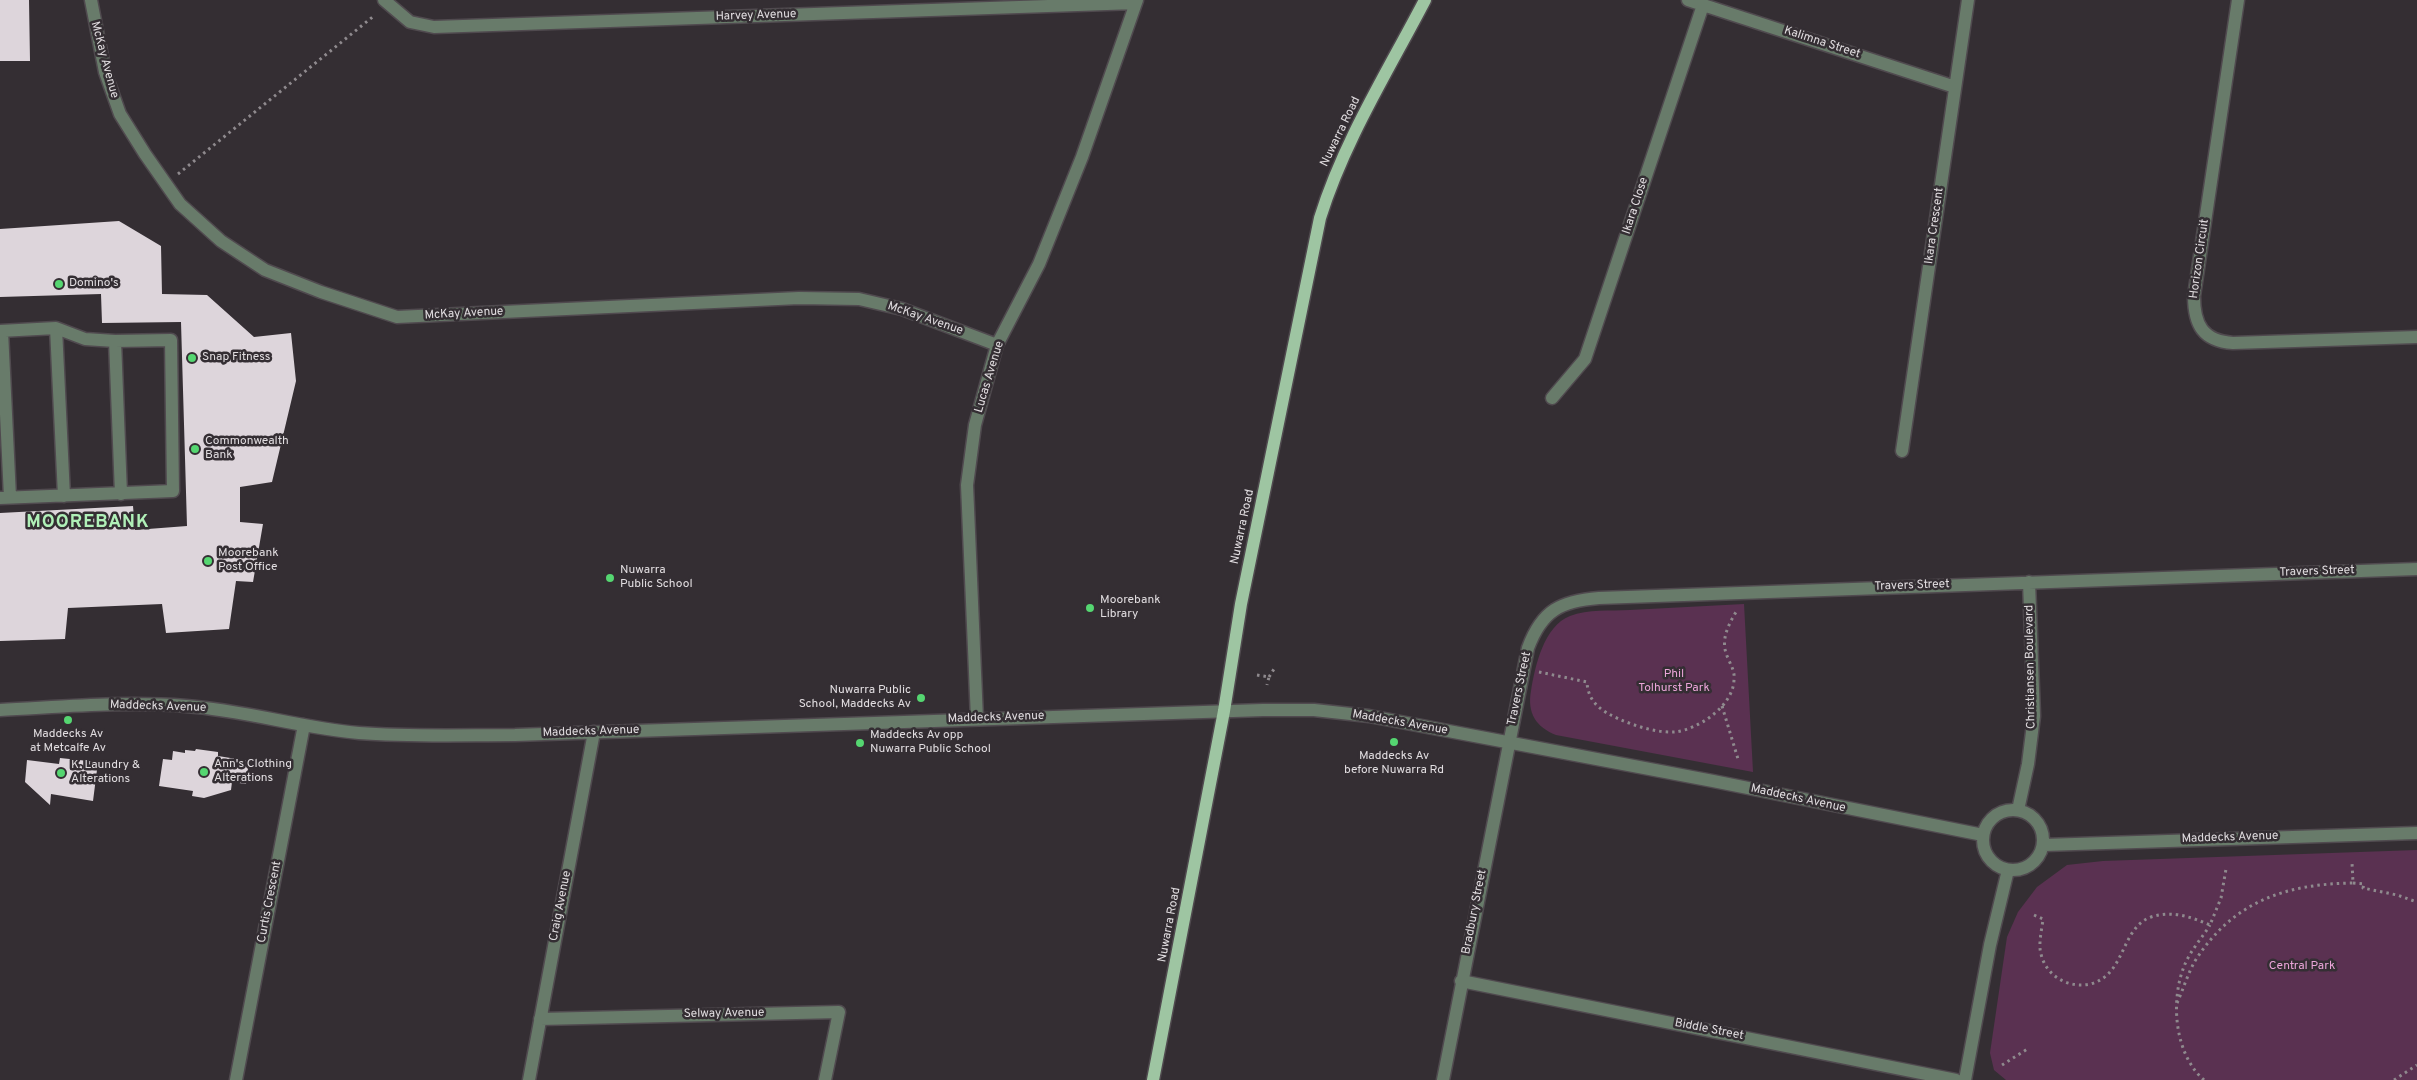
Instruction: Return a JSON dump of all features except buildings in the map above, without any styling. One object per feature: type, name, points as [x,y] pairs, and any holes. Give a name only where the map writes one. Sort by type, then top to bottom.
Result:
[{"type":"main road","name":"Nuwarra Road","points":[[1153,1080],[1224,711],[1241,604],[1320,218],[1329,189],[1353,136],[1425,0]]},
{"type":"street","name":"McKay Avenue","points":[[90,0],[105,72],[120,114],[180,204],[221,241],[265,270],[321,292],[397,317],[799,298],[859,299],[902,309],[997,345]]},
{"type":"street","points":[[821,0],[821,13]]},
{"type":"street","name":"Kalimna Street","points":[[1688,0],[1955,87]]},
{"type":"street","name":"Ikara Crescent","points":[[1902,451],[1968,0]]},
{"type":"street","name":"Horizon Circuit","points":[[2238,0],[2194,296],[2195,318],[2200,328],[2214,340],[2233,343],[2417,337]]},
{"type":"street","name":"Harvey Avenue","points":[[386,2],[410,22],[434,27],[1137,2]]},
{"type":"street","name":"Lucas Avenue","points":[[977,719],[967,484],[976,425],[997,345],[1039,264],[1082,157],[1137,2]]},
{"type":"street","name":"Ikara Close","points":[[1552,398],[1585,359],[1703,5]]},
{"type":"street","points":[[56,328],[64,496]]},
{"type":"street","points":[[56,328],[85,339],[115,341],[171,340],[173,491],[5,498],[1,331],[56,328]]},
{"type":"street","points":[[115,341],[121,494]]},
{"type":"street","name":"Travers Street","points":[[1509,743],[1528,648],[1534,632],[1544,617],[1560,606],[1577,600],[2417,569]]},
{"type":"street","name":"Christiansen Boulevard","points":[[2018,810],[2028,764],[2034,716],[2028,582]]},
{"type":"street","name":"Maddecks Avenue","points":[[0,710],[142,704],[187,706],[238,712],[358,733],[414,735],[515,735],[1224,711],[1343,712],[1713,781],[1983,836]]},
{"type":"street","name":"Curtis Crescent","points":[[236,1080],[304,725]]},
{"type":"street","name":"Craig Avenue","points":[[529,1080],[594,732]]},
{"type":"street","name":"Bradbury Street","points":[[1443,1080],[1509,743]]},
{"type":"street","points":[[2018,810],[2035,819],[2041,826],[2044,845],[2041,854],[2028,867],[2020,870],[2008,870],[1993,864],[1986,856],[1983,836],[1992,818],[2000,813],[2018,810]]},
{"type":"street","name":"Maddecks Avenue","points":[[2044,845],[2417,833]]},
{"type":"street","points":[[1965,1080],[1990,945],[2008,870]]},
{"type":"street","name":"Biddle Street","points":[[1462,981],[1956,1080]]},
{"type":"street","name":"Selway Avenue","points":[[540,1019],[839,1012],[825,1080]]},
{"type":"path","points":[[166,184],[386,2]]},
{"type":"path","points":[[1556,675],[1587,682],[1588,692],[1594,704],[1606,714],[1647,728],[1675,732],[1707,719],[1722,706],[1730,693],[1734,682],[1734,669],[1724,651],[1724,640],[1730,622],[1736,612]]},
{"type":"path","points":[[1267,685],[1274,669]]},
{"type":"path","points":[[1257,675],[1270,677]]},
{"type":"path","points":[[1722,706],[1738,759]]},
{"type":"path","points":[[2352,863],[2354,883]]},
{"type":"path","points":[[2204,1080],[2196,1074],[2182,1042],[2177,1003],[2178,984],[2185,964],[2210,925],[2221,898],[2226,870]]},
{"type":"path","points":[[2177,1003],[2194,963],[2211,938],[2225,924],[2258,900],[2287,890],[2322,884],[2354,883],[2364,884],[2363,888],[2417,902]]},
{"type":"path","points":[[2034,915],[2043,919],[2040,953],[2048,970],[2063,982],[2085,985],[2099,981],[2110,972],[2136,927],[2149,918],[2165,914],[2190,916],[2210,925]]},
{"type":"path","points":[[2002,1065],[2029,1048]]},
{"type":"path","points":[[2394,1080],[2417,1065]]},
{"type":"green space","name":"Phil Tolhurst Park","points":[[1744,604],[1753,772],[1556,735],[1543,728],[1534,718],[1530,699],[1538,659],[1547,638],[1554,628],[1570,616],[1584,612]]},
{"type":"green space","name":"Central Park","points":[[2417,850],[2417,1080],[2006,1080],[1994,1070],[1990,1053],[2007,937],[2018,912],[2037,887],[2067,865],[2103,861]]},
{"type":"place","name":"Domino's","points":[[59,284]]},
{"type":"place","name":"Snap Fitness","points":[[192,358]]},
{"type":"place","name":"Commonwealth Bank","points":[[195,449]]},
{"type":"place","name":"Moorebank Post Office","points":[[208,561]]},
{"type":"place","name":"Nuwarra Public School","points":[[610,578]]},
{"type":"place","name":"Moorebank Library","points":[[1090,608]]},
{"type":"place","name":"Nuwarra Public School, Maddecks Av","points":[[921,698]]},
{"type":"place","name":"Maddecks Av at Metcalfe Av","points":[[68,720]]},
{"type":"place","name":"Maddecks Av before Nuwarra Rd","points":[[1394,742]]},
{"type":"place","name":"Maddecks Av opp Nuwarra Public School","points":[[860,743]]},
{"type":"place","name":"Ann's Clothing Alterations","points":[[204,772]]},
{"type":"place","name":"K. Laundry & Alterations","points":[[61,773]]},
{"type":"district","name":"MOOREBANK","points":[[88,523]]}]
